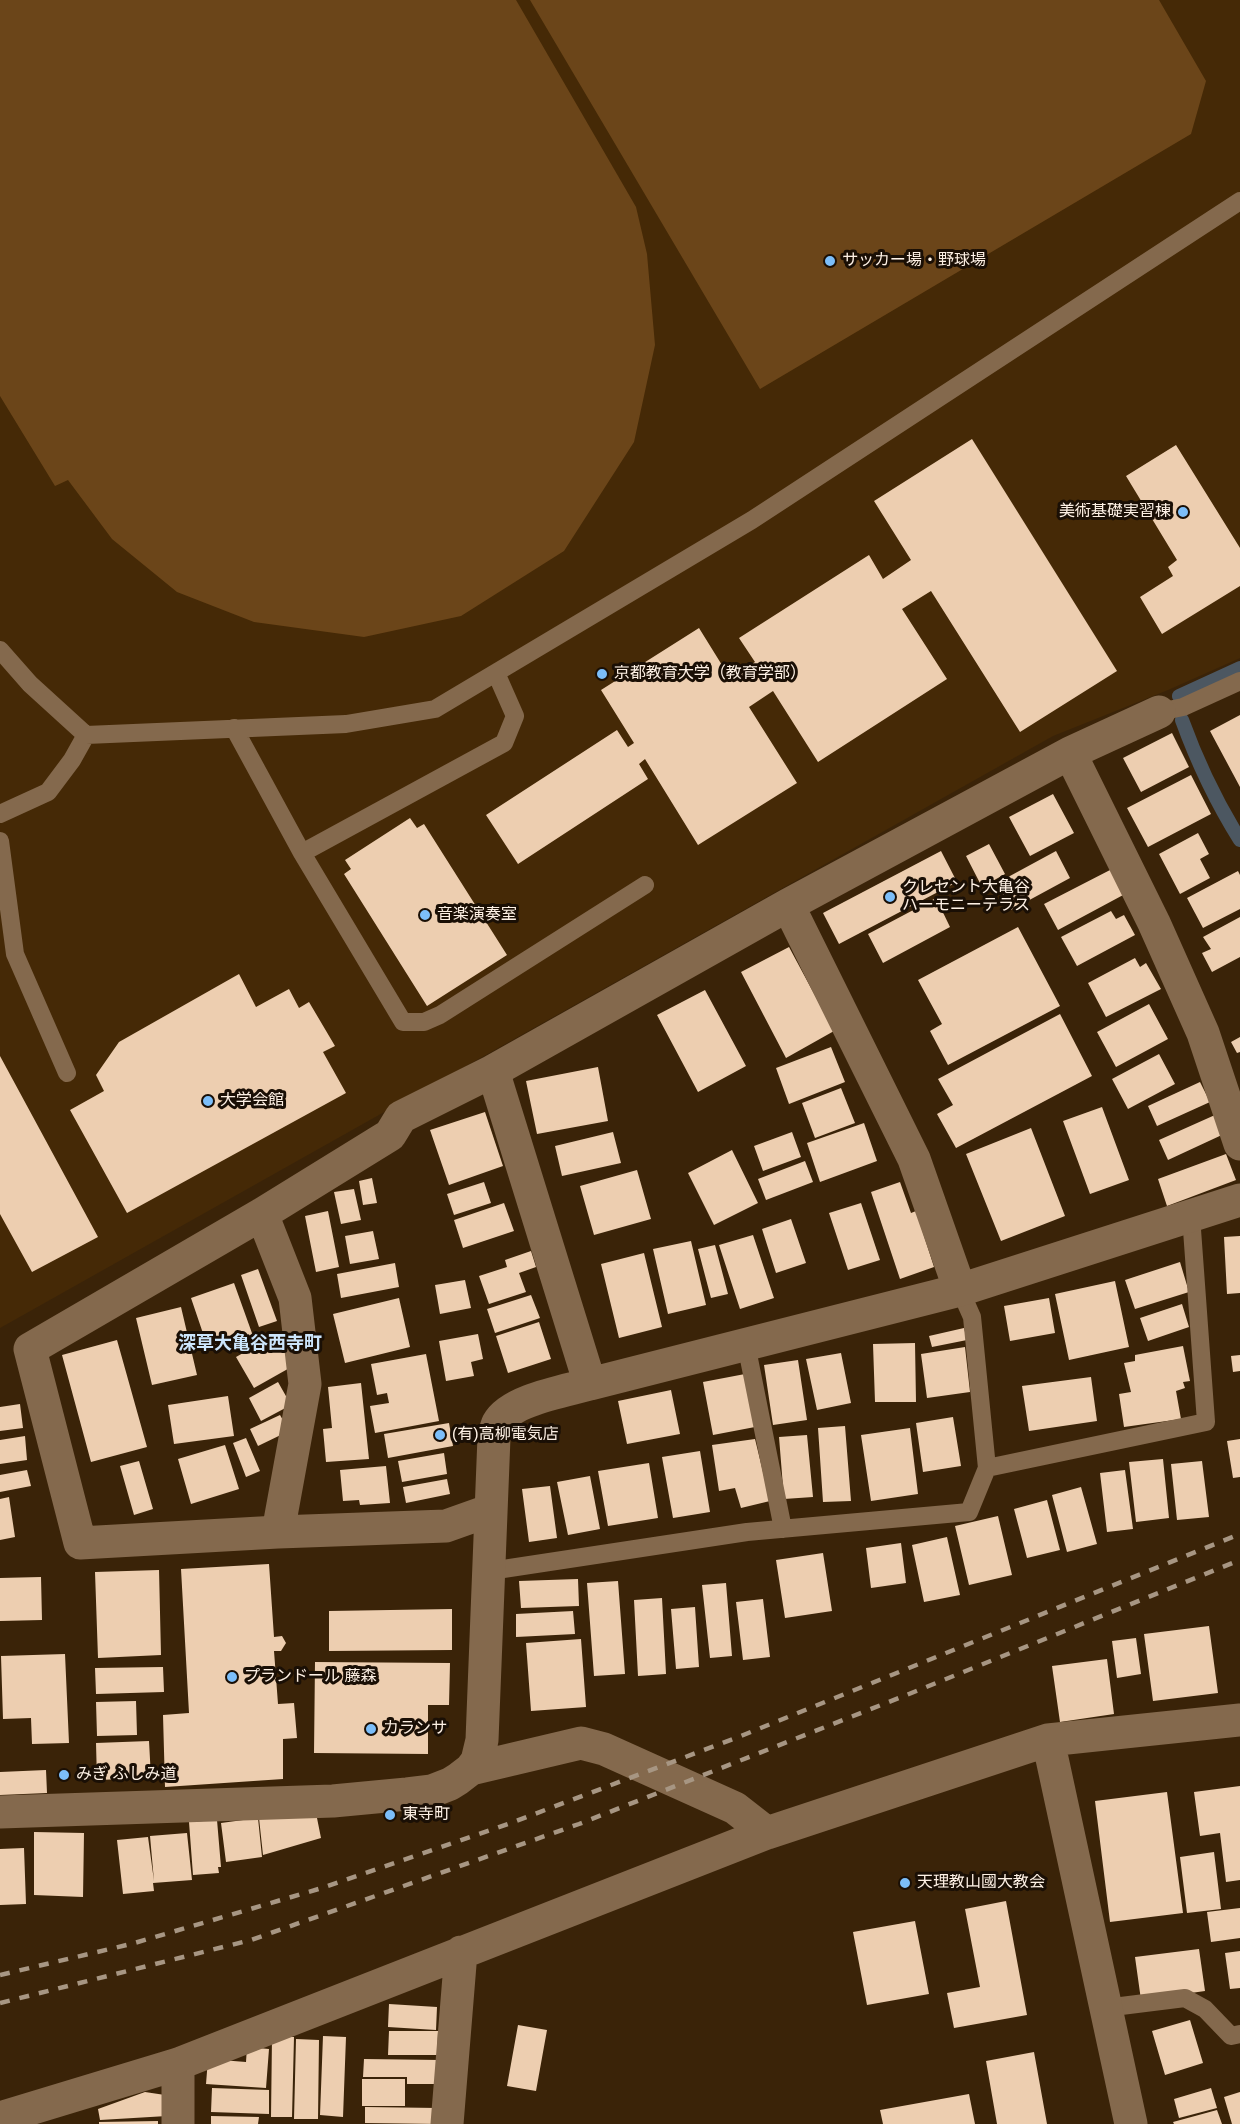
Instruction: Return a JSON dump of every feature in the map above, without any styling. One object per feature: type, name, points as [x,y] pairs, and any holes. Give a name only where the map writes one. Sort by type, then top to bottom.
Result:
[{"type":"street","points":[[491,1510],[446,1526],[278,1532],[80,1543],[30,1349],[262,1214],[390,1135],[401,1117],[493,1071],[788,905],[1070,753],[1160,712]]},
{"type":"street","points":[[1070,753],[1154,923],[1203,1033],[1240,1144]]},
{"type":"street","points":[[788,905],[914,1159],[960,1290]]},
{"type":"street","points":[[493,1071],[590,1384]]},
{"type":"street","points":[[0,1812],[357,1799],[432,1791],[450,1784],[471,1769],[477,1761],[482,1740],[494,1437],[498,1423],[505,1414],[520,1405],[590,1384],[960,1290],[1240,1200]]},
{"type":"street","points":[[262,1214],[295,1298],[305,1384],[278,1532]]},
{"type":"street","points":[[0,2118],[177,2064],[767,1833],[1048,1740],[1240,1720]]},
{"type":"street","points":[[1048,1740],[1131,2124]]},
{"type":"street","points":[[471,1769],[581,1743],[604,1749],[735,1808],[767,1833]]},
{"type":"street","points":[[447,2124],[461,1952]]},
{"type":"street","points":[[177,2064],[178,2124]]},
{"type":"lane","points":[[0,650],[30,684],[86,735],[346,724],[435,709],[752,520],[1240,201]]},
{"type":"lane","points":[[302,853],[504,743],[515,716],[496,673]]},
{"type":"lane","points":[[1160,712],[1183,707],[1240,681]]},
{"type":"lane","points":[[234,728],[302,853],[403,1022],[424,1022],[440,1015],[645,885]]},
{"type":"lane","points":[[0,814],[48,792],[72,760],[86,735]]},
{"type":"lane","points":[[0,841],[8,958],[67,1073]]},
{"type":"lane","points":[[987,1468],[1206,1422],[1191,1216]]},
{"type":"lane","points":[[490,1571],[747,1532],[969,1512],[987,1468],[972,1317],[960,1290]]},
{"type":"lane","points":[[746,1344],[783,1529]]},
{"type":"lane","points":[[1105,2008],[1185,1998],[1205,2009],[1231,2036],[1240,2034]]},
{"type":"shaded area","name":"京都教育大学（教育学部）","points":[[0,0],[1240,0],[1240,658],[1168,690],[1053,736],[0,1328]]},
{"type":"shaded area","points":[[0,0],[516,0],[636,207],[647,254],[655,345],[634,442],[564,551],[461,616],[364,637],[254,622],[177,592],[112,539],[68,480],[55,486],[0,396]]},
{"type":"shaded area","name":"サッカー場・野球場","points":[[530,0],[1159,0],[1206,81],[1191,134],[760,389]]},
{"type":"building","points":[[972,439],[1117,671],[1020,732],[931,591],[902,609],[947,679],[818,762],[773,691],[749,707],[797,783],[698,845],[645,759],[639,764],[648,779],[518,864],[486,815],[617,730],[628,747],[634,743],[601,690],[699,628],[730,678],[755,662],[739,638],[869,555],[883,579],[911,560],[874,501]]},
{"type":"building","name":"美術基礎実習棟","points":[[1176,445],[1240,548],[1240,586],[1162,634],[1140,597],[1173,576],[1168,567],[1177,560],[1126,476]]},
{"type":"building","points":[[1240,715],[1240,787],[1210,731]]},
{"type":"building","points":[[1172,733],[1189,767],[1141,792],[1123,758]]},
{"type":"building","points":[[1191,775],[1211,814],[1148,847],[1127,808]]},
{"type":"building","points":[[1053,794],[1074,833],[1030,856],[1009,817]]},
{"type":"building","name":"音楽演奏室","points":[[410,818],[417,828],[424,824],[507,955],[427,1006],[344,874],[351,869],[345,860]]},
{"type":"building","points":[[1198,833],[1209,854],[1200,859],[1210,878],[1180,894],[1159,854]]},
{"type":"building","points":[[989,844],[1005,874],[982,887],[966,856]]},
{"type":"building","name":"クレセント大亀谷 ハーモニーテラス","points":[[941,851],[957,882],[839,944],[823,913]]},
{"type":"building","points":[[1056,851],[1070,878],[1011,910],[997,883]]},
{"type":"building","points":[[1112,869],[1125,894],[1058,930],[1044,904]]},
{"type":"building","points":[[1238,871],[1240,909],[1203,928],[1187,898]]},
{"type":"building","points":[[936,898],[950,927],[883,963],[868,934]]},
{"type":"building","points":[[1111,911],[1116,919],[1124,915],[1135,935],[1077,966],[1061,937]]},
{"type":"building","points":[[1240,917],[1240,957],[1212,972],[1202,953],[1211,949],[1203,937]]},
{"type":"building","points":[[1018,927],[1060,1006],[948,1065],[930,1031],[942,1024],[918,980]]},
{"type":"building","points":[[789,947],[834,1031],[786,1058],[741,972]]},
{"type":"building","points":[[1135,958],[1140,967],[1146,963],[1161,989],[1106,1017],[1088,983]]},
{"type":"building","name":"大学会館","points":[[239,974],[256,1007],[289,989],[299,1008],[309,1002],[335,1046],[323,1052],[346,1093],[127,1213],[70,1110],[104,1091],[96,1075],[119,1042]]},
{"type":"building","points":[[705,990],[746,1066],[698,1092],[657,1015]]},
{"type":"building","points":[[1149,1004],[1168,1039],[1116,1067],[1097,1032]]},
{"type":"building","points":[[1060,1014],[1092,1076],[956,1148],[937,1114],[953,1105],[938,1079]]},
{"type":"building","points":[[1240,1037],[1240,1052],[1237,1053],[1231,1042]]},
{"type":"building","points":[[831,1047],[845,1082],[789,1104],[776,1068]]},
{"type":"building","points":[[1159,1054],[1175,1084],[1128,1109],[1112,1079]]},
{"type":"building","points":[[0,1056],[98,1237],[32,1272],[0,1214]]},
{"type":"building","points":[[598,1067],[608,1121],[537,1134],[526,1081]]},
{"type":"building","points":[[1200,1082],[1210,1102],[1157,1126],[1148,1106]]},
{"type":"building","points":[[841,1088],[855,1123],[815,1138],[802,1103]]},
{"type":"building","points":[[1102,1107],[1129,1180],[1090,1194],[1063,1121]]},
{"type":"building","points":[[485,1112],[503,1166],[449,1185],[430,1130]]},
{"type":"building","points":[[1215,1115],[1224,1134],[1168,1160],[1159,1140]]},
{"type":"building","points":[[864,1123],[877,1161],[820,1182],[807,1143]]},
{"type":"building","points":[[1031,1128],[1065,1216],[1001,1241],[966,1154]]},
{"type":"building","points":[[613,1132],[621,1163],[562,1176],[555,1146]]},
{"type":"building","points":[[792,1132],[801,1157],[763,1171],[754,1146]]},
{"type":"building","points":[[732,1150],[758,1203],[714,1225],[688,1173]]},
{"type":"building","points":[[1226,1154],[1236,1180],[1167,1206],[1158,1179]]},
{"type":"building","points":[[805,1161],[813,1182],[766,1200],[758,1179]]},
{"type":"building","points":[[637,1170],[651,1219],[594,1235],[580,1186]]},
{"type":"building","points":[[372,1178],[377,1203],[363,1205],[359,1181]]},
{"type":"building","points":[[484,1182],[491,1203],[454,1215],[447,1194]]},
{"type":"building","points":[[900,1182],[911,1213],[916,1211],[934,1267],[900,1279],[871,1192]]},
{"type":"building","points":[[354,1189],[361,1220],[341,1224],[334,1192]]},
{"type":"building","points":[[504,1203],[514,1231],[463,1248],[454,1220]]},
{"type":"building","points":[[861,1203],[880,1260],[848,1270],[829,1213]]},
{"type":"building","points":[[328,1211],[339,1267],[316,1272],[305,1216]]},
{"type":"building","points":[[791,1219],[806,1263],[776,1273],[762,1229]]},
{"type":"building","points":[[373,1231],[379,1259],[350,1264],[345,1236]]},
{"type":"building","points":[[753,1235],[774,1298],[740,1309],[719,1245]]},
{"type":"building","points":[[1240,1236],[1240,1293],[1227,1294],[1224,1237]]},
{"type":"building","points":[[691,1241],[706,1305],[668,1314],[653,1249]]},
{"type":"building","points":[[715,1245],[728,1294],[711,1298],[698,1249]]},
{"type":"building","points":[[531,1251],[536,1267],[519,1273],[526,1292],[489,1304],[479,1276],[507,1267],[505,1260]]},
{"type":"building","points":[[644,1253],[662,1327],[619,1338],[601,1264]]},
{"type":"building","points":[[1180,1262],[1189,1292],[1135,1309],[1125,1280]]},
{"type":"building","points":[[395,1263],[399,1287],[341,1298],[337,1274]]},
{"type":"building","points":[[258,1269],[277,1321],[259,1327],[241,1275]]},
{"type":"building","points":[[465,1280],[471,1308],[440,1314],[435,1285]]},
{"type":"building","points":[[1115,1281],[1129,1347],[1069,1360],[1055,1294]]},
{"type":"building","points":[[234,1283],[253,1336],[209,1351],[191,1298]]},
{"type":"building","points":[[531,1295],[540,1318],[495,1333],[487,1309]]},
{"type":"building","points":[[399,1298],[410,1347],[345,1363],[333,1314]]},
{"type":"building","points":[[1049,1298],[1055,1333],[1010,1341],[1004,1306]]},
{"type":"building","points":[[1182,1304],[1189,1327],[1148,1341],[1140,1318]]},
{"type":"building","points":[[181,1307],[197,1375],[152,1385],[136,1318]]},
{"type":"building","points":[[539,1322],[551,1359],[508,1373],[496,1336]]},
{"type":"building","points":[[964,1328],[967,1340],[932,1347],[929,1336]]},
{"type":"building","points":[[478,1334],[483,1359],[471,1362],[474,1376],[446,1381],[439,1341]]},
{"type":"building","points":[[275,1335],[293,1366],[254,1388],[236,1357]]},
{"type":"building","points":[[117,1340],[147,1447],[91,1462],[62,1355]]},
{"type":"building","points":[[915,1343],[916,1402],[875,1402],[873,1344]]},
{"type":"building","points":[[1183,1346],[1190,1381],[1183,1382],[1185,1388],[1176,1391],[1181,1419],[1124,1427],[1119,1394],[1131,1392],[1124,1363],[1135,1361],[1135,1355]]},
{"type":"building","points":[[965,1347],[970,1392],[927,1398],[921,1354]]},
{"type":"building","points":[[841,1353],[851,1403],[817,1410],[806,1359]]},
{"type":"building","points":[[426,1354],[439,1421],[375,1433],[370,1406],[389,1403],[387,1393],[377,1395],[371,1364]]},
{"type":"building","points":[[1240,1355],[1240,1371],[1233,1372],[1231,1356]]},
{"type":"building","points":[[798,1360],[807,1420],[773,1425],[764,1365]]},
{"type":"building","points":[[745,1374],[755,1427],[713,1435],[703,1382]]},
{"type":"building","points":[[1091,1377],[1097,1421],[1029,1431],[1022,1386]]},
{"type":"building","points":[[278,1382],[291,1405],[261,1421],[249,1398]]},
{"type":"building","points":[[361,1383],[369,1459],[326,1462],[323,1429],[332,1428],[328,1387]]},
{"type":"building","points":[[671,1390],[680,1434],[627,1444],[618,1401]]},
{"type":"building","points":[[228,1396],[234,1436],[174,1444],[168,1405]]},
{"type":"building","points":[[20,1404],[23,1428],[0,1431],[0,1407]]},
{"type":"building","points":[[280,1415],[289,1431],[258,1446],[250,1429]]},
{"type":"building","points":[[953,1417],[961,1466],[923,1472],[916,1423]]},
{"type":"building","points":[[449,1423],[453,1446],[388,1458],[384,1434]]},
{"type":"building","points":[[845,1426],[851,1501],[823,1502],[818,1428]]},
{"type":"building","points":[[910,1428],[918,1494],[871,1501],[861,1435]]},
{"type":"building","points":[[807,1435],[813,1497],[784,1499],[779,1437]]},
{"type":"building","points":[[25,1436],[27,1460],[0,1464],[0,1440]]},
{"type":"building","points":[[246,1438],[260,1471],[246,1477],[233,1443]]},
{"type":"building","points":[[755,1439],[770,1501],[741,1508],[735,1488],[719,1491],[712,1445]]},
{"type":"building","points":[[1240,1439],[1240,1477],[1233,1478],[1227,1441]]},
{"type":"building","points":[[225,1445],[239,1489],[191,1504],[178,1459]]},
{"type":"building","points":[[700,1451],[710,1512],[673,1518],[662,1457]]},
{"type":"building","points":[[444,1453],[447,1474],[402,1482],[398,1461]]},
{"type":"building","points":[[1163,1459],[1169,1518],[1136,1522],[1129,1462]]},
{"type":"building","points":[[139,1461],[153,1509],[134,1515],[120,1466]]},
{"type":"building","points":[[1202,1461],[1209,1517],[1177,1520],[1171,1464]]},
{"type":"building","points":[[649,1463],[658,1518],[608,1526],[598,1471]]},
{"type":"building","points":[[386,1466],[390,1503],[360,1505],[359,1500],[343,1501],[340,1470]]},
{"type":"building","points":[[27,1470],[31,1486],[0,1492],[0,1475]]},
{"type":"building","points":[[1125,1470],[1133,1529],[1107,1532],[1100,1473]]},
{"type":"building","points":[[590,1476],[600,1529],[568,1535],[557,1482]]},
{"type":"building","points":[[447,1479],[450,1494],[406,1503],[403,1487]]},
{"type":"building","points":[[550,1486],[557,1538],[529,1542],[522,1489]]},
{"type":"building","points":[[1081,1487],[1097,1544],[1067,1552],[1052,1495]]},
{"type":"building","points":[[9,1497],[15,1537],[0,1540],[0,1499]]},
{"type":"building","points":[[1047,1500],[1060,1550],[1027,1558],[1014,1509]]},
{"type":"building","points":[[998,1516],[1012,1575],[969,1585],[955,1526]]},
{"type":"building","points":[[947,1537],[960,1595],[924,1602],[912,1545]]},
{"type":"building","points":[[901,1543],[906,1583],[871,1588],[866,1548]]},
{"type":"building","points":[[823,1553],[832,1611],[785,1618],[776,1560]]},
{"type":"building","name":"プランドール 藤森","points":[[269,1564],[274,1637],[282,1636],[286,1643],[281,1651],[274,1651],[278,1704],[294,1703],[297,1738],[283,1739],[283,1779],[165,1787],[163,1715],[189,1713],[181,1569]]},
{"type":"building","points":[[159,1570],[161,1655],[98,1658],[95,1572]]},
{"type":"building","points":[[41,1577],[42,1620],[0,1621],[0,1578]]},
{"type":"building","points":[[578,1579],[579,1606],[521,1608],[519,1581]]},
{"type":"building","points":[[618,1581],[625,1674],[594,1676],[587,1583]]},
{"type":"building","points":[[726,1583],[732,1656],[710,1658],[702,1585]]},
{"type":"building","points":[[662,1598],[666,1674],[638,1676],[634,1600]]},
{"type":"building","points":[[763,1599],[770,1657],[743,1660],[736,1602]]},
{"type":"building","points":[[695,1607],[699,1667],[676,1669],[671,1609]]},
{"type":"building","points":[[452,1609],[452,1650],[329,1651],[329,1611]]},
{"type":"building","points":[[573,1611],[575,1634],[516,1637],[516,1614]]},
{"type":"building","points":[[1209,1626],[1218,1693],[1153,1701],[1144,1634]]},
{"type":"building","points":[[1136,1638],[1141,1674],[1117,1678],[1112,1641]]},
{"type":"building","points":[[581,1639],[586,1707],[531,1711],[526,1643]]},
{"type":"building","points":[[65,1654],[69,1743],[32,1744],[31,1718],[3,1719],[1,1656]]},
{"type":"building","points":[[1107,1659],[1114,1714],[1060,1722],[1052,1666]]},
{"type":"building","name":"カランサ","points":[[315,1662],[450,1663],[449,1705],[428,1705],[428,1754],[314,1753]]},
{"type":"building","points":[[163,1667],[164,1692],[96,1694],[95,1668]]},
{"type":"building","points":[[136,1701],[137,1735],[97,1736],[96,1702]]},
{"type":"building","points":[[149,1741],[151,1778],[97,1780],[96,1743]]},
{"type":"building","points":[[46,1770],[47,1793],[0,1795],[0,1772]]},
{"type":"building","points":[[1240,1786],[1240,1880],[1226,1882],[1220,1833],[1200,1836],[1194,1792]]},
{"type":"building","points":[[1167,1792],[1183,1913],[1110,1922],[1095,1801]]},
{"type":"building","points":[[316,1813],[321,1838],[263,1855],[259,1818]]},
{"type":"building","points":[[258,1818],[262,1857],[226,1862],[221,1823]]},
{"type":"building","points":[[217,1820],[221,1867],[218,1867],[219,1873],[193,1875],[189,1822]]},
{"type":"building","points":[[34,1832],[84,1833],[83,1897],[34,1895]]},
{"type":"building","points":[[187,1833],[192,1880],[153,1883],[154,1891],[123,1894],[117,1840],[148,1837],[154,1881],[150,1836]]},
{"type":"building","points":[[24,1848],[26,1904],[0,1905],[0,1849]]},
{"type":"building","points":[[1214,1852],[1221,1909],[1187,1913],[1180,1857]]},
{"type":"building","points":[[1006,1901],[1027,2015],[954,2028],[947,1993],[980,1987],[965,1909]]},
{"type":"building","points":[[1240,1908],[1240,1938],[1211,1942],[1207,1912]]},
{"type":"building","points":[[915,1921],[929,1994],[867,2005],[853,1932]]},
{"type":"building","points":[[1199,1949],[1205,1991],[1141,2000],[1135,1957]]},
{"type":"building","points":[[1240,1951],[1240,1988],[1230,1989],[1225,1953]]},
{"type":"building","points":[[389,2004],[437,2007],[436,2030],[388,2027]]},
{"type":"building","points":[[1190,2020],[1203,2063],[1165,2075],[1152,2031]]},
{"type":"building","points":[[518,2025],[547,2030],[536,2091],[507,2086]]},
{"type":"building","points":[[389,2031],[438,2031],[437,2055],[388,2055]]},
{"type":"building","points":[[323,2036],[346,2037],[343,2117],[320,2115]]},
{"type":"building","points":[[272,2037],[294,2037],[292,2117],[271,2117]]},
{"type":"building","points":[[296,2039],[319,2040],[318,2119],[294,2119]]},
{"type":"building","points":[[247,2047],[269,2049],[266,2088],[206,2084],[208,2059],[246,2062]]},
{"type":"building","points":[[1034,2052],[1047,2124],[997,2124],[986,2061]]},
{"type":"building","points":[[364,2059],[440,2060],[440,2084],[407,2084],[407,2077],[363,2077]]},
{"type":"building","points":[[362,2079],[405,2079],[405,2106],[362,2106]]},
{"type":"building","points":[[212,2088],[269,2090],[269,2114],[211,2112]]},
{"type":"building","points":[[1211,2088],[1217,2108],[1179,2118],[1174,2099]]},
{"type":"building","points":[[145,2092],[165,2095],[167,2116],[100,2120],[98,2109]]},
{"type":"building","points":[[1240,2092],[1240,2124],[1232,2124],[1224,2097]]},
{"type":"building","points":[[969,2094],[975,2124],[883,2124],[880,2110]]},
{"type":"building","points":[[365,2107],[438,2108],[439,2124],[365,2123]]},
{"type":"building","points":[[1217,2110],[1222,2124],[1174,2124],[1173,2122]]},
{"type":"building","points":[[211,2116],[259,2117],[258,2124],[211,2124]]},
{"type":"building","points":[[158,2121],[158,2124],[99,2124],[99,2122]]},
{"type":"waterway","points":[[1179,696],[1240,668]]},
{"type":"waterway","points":[[1182,720],[1208,782],[1240,840]]},
{"type":"railway","points":[[0,1975],[131,1944],[322,1888],[508,1824],[741,1736],[1240,1534]]},
{"type":"railway","points":[[0,2003],[251,1940],[579,1824],[1240,1560]]},
{"type":"place","name":"サッカー場・野球場","points":[[830,261]]},
{"type":"place","name":"美術基礎実習棟","points":[[1183,512]]},
{"type":"place","name":"京都教育大学（教育学部）","points":[[602,674]]},
{"type":"place","name":"クレセント大亀谷 ハーモニーテラス","points":[[890,897]]},
{"type":"place","name":"音楽演奏室","points":[[425,915]]},
{"type":"place","name":"大学会館","points":[[208,1101]]},
{"type":"place","name":"(有)高柳電気店","points":[[440,1435]]},
{"type":"place","name":"プランドール 藤森","points":[[232,1677]]},
{"type":"place","name":"カランサ","points":[[371,1729]]},
{"type":"place","name":"みぎ ふしみ道","points":[[64,1775]]},
{"type":"place","name":"東寺町","points":[[390,1815]]},
{"type":"place","name":"天理教山國大教会","points":[[905,1883]]},
{"type":"district","name":"深草大亀谷西寺町","points":[[250,1344]]}]
